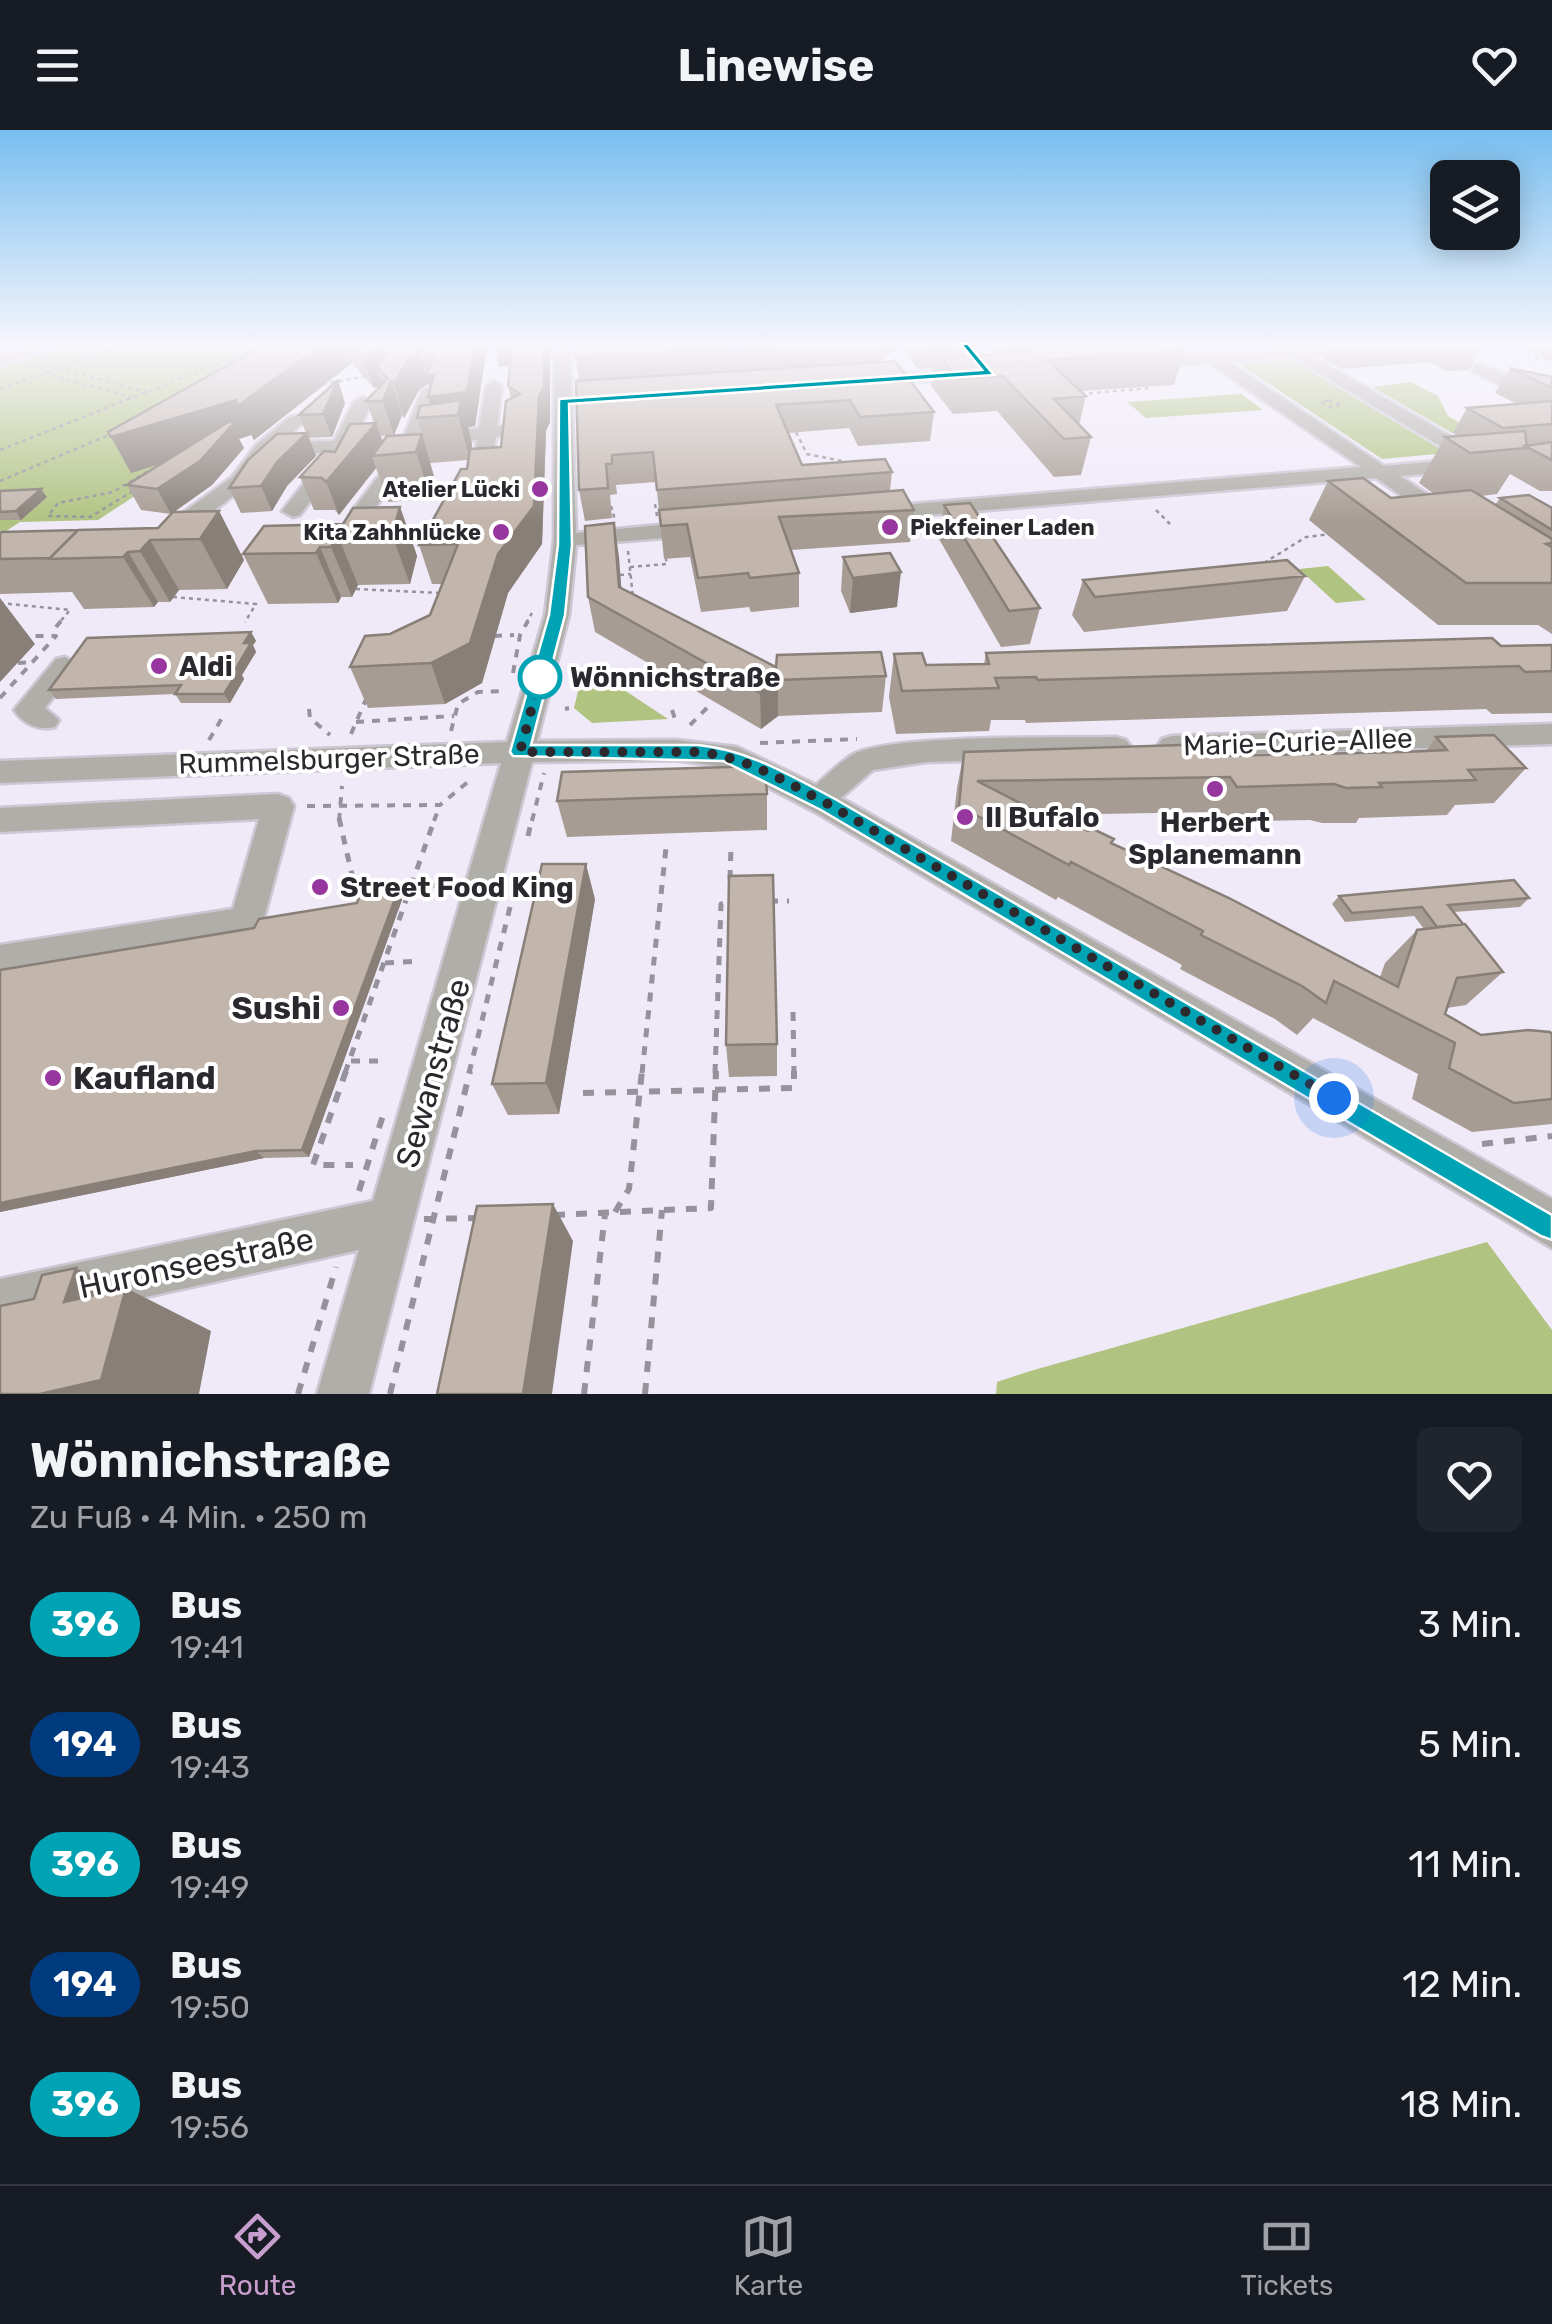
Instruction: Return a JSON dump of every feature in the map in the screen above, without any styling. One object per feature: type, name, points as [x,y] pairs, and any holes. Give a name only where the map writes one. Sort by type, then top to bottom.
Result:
[{"type":"street","points":[[293,511],[339,448],[363,405]]},
{"type":"street","points":[[363,511],[384,482],[401,469],[425,405]]},
{"type":"street","points":[[482,470],[491,405]]},
{"type":"street","name":"Sewanstraße","points":[[343,1394],[557,615],[572,405]]},
{"type":"street","points":[[1281,405],[1464,529]]},
{"type":"street","points":[[849,516],[1491,463],[1388,405]]},
{"type":"street","points":[[195,512],[240,481],[264,448],[296,421]]},
{"type":"street","points":[[264,448],[411,444],[515,429]]},
{"type":"street","points":[[565,540],[722,527]]},
{"type":"street","points":[[45,720],[28,710],[65,664]]},
{"type":"street","name":"Marie-Curie-Allee","points":[[819,800],[864,761],[912,753],[1552,734]]},
{"type":"street","name":"Rummelsburger Straße","points":[[0,772],[520,752],[676,750],[724,754],[819,800],[1552,1225]]},
{"type":"street","points":[[0,820],[278,806],[247,922],[0,961]]},
{"type":"street","name":"Huronseestraße","points":[[0,1304],[392,1220]]},
{"type":"path","points":[[0,450],[115,405]]},
{"type":"path","points":[[796,432],[808,454],[842,461],[850,473]]},
{"type":"path","points":[[0,481],[112,434]]},
{"type":"path","points":[[135,490],[90,518],[48,516],[58,504],[114,492],[131,478],[151,470],[150,480]]},
{"type":"path","points":[[658,521],[655,504],[669,502]]},
{"type":"path","points":[[611,506],[615,524]]},
{"type":"path","points":[[1256,568],[1306,537],[1341,534]]},
{"type":"path","points":[[623,604],[634,603],[629,556]]},
{"type":"path","points":[[630,567],[667,564],[666,559]]},
{"type":"path","points":[[620,575],[631,574]]},
{"type":"path","points":[[356,589],[448,594]]},
{"type":"path","points":[[174,597],[256,604],[245,622]]},
{"type":"path","points":[[0,603],[70,610],[56,626]]},
{"type":"path","points":[[484,636],[514,635]]},
{"type":"path","points":[[0,698],[56,636],[19,636]]},
{"type":"path","points":[[510,653],[521,652]]},
{"type":"path","points":[[18,662],[32,662]]},
{"type":"path","points":[[352,732],[370,689]]},
{"type":"path","points":[[450,732],[464,696],[502,692]]},
{"type":"path","points":[[690,725],[708,707]]},
{"type":"path","points":[[309,709],[310,718],[334,738]]},
{"type":"path","points":[[672,710],[676,724]]},
{"type":"path","points":[[206,744],[225,712]]},
{"type":"path","points":[[356,722],[454,716]]},
{"type":"path","points":[[760,742],[857,740]]},
{"type":"path","points":[[353,1165],[313,1166],[440,805],[468,781]]},
{"type":"path","points":[[342,786],[334,805],[355,887],[347,906]]},
{"type":"path","points":[[523,852],[541,789]]},
{"type":"path","points":[[278,806],[440,805]]},
{"type":"path","points":[[730,884],[731,846]]},
{"type":"path","points":[[584,1394],[610,1213],[630,1189],[666,848]]},
{"type":"path","points":[[390,1394],[518,871]]},
{"type":"path","points":[[355,887],[445,885]]},
{"type":"path","points":[[770,902],[789,900]]},
{"type":"path","points":[[547,1216],[711,1208],[720,904],[730,903]]},
{"type":"path","points":[[385,962],[420,961]]},
{"type":"path","points":[[583,1093],[794,1088],[793,1012]]},
{"type":"path","points":[[351,1061],[387,1061]]},
{"type":"path","points":[[1476,1144],[1552,1136]]},
{"type":"path","points":[[646,1394],[662,1210]]},
{"type":"path","points":[[451,1218],[489,1217]]},
{"type":"path","points":[[298,1394],[326,1298]]},
{"type":"green space","points":[[0,405],[274,405],[98,520],[20,522],[0,535]]},
{"type":"green space","points":[[1131,405],[1256,405],[1263,410],[1146,418]]},
{"type":"green space","points":[[1301,405],[1367,405],[1447,453],[1382,459]]},
{"type":"green space","points":[[1403,405],[1442,405],[1448,416],[1475,432],[1452,433]]},
{"type":"green space","points":[[1328,566],[1366,600],[1336,603],[1299,569]]},
{"type":"green space","points":[[584,666],[668,719],[592,723],[574,708]]},
{"type":"green space","points":[[1487,1242],[1552,1330],[1552,1394],[996,1394],[997,1382],[1027,1372]]},
{"type":"building","points":[[156,405],[219,405],[111,437],[108,432]]},
{"type":"building","points":[[310,405],[327,405],[323,414],[301,413]]},
{"type":"building","points":[[460,405],[458,415],[417,418],[420,406]]},
{"type":"building","points":[[506,405],[539,405],[534,506],[498,554],[470,643],[431,663],[350,667],[365,636],[390,634],[430,615],[458,544],[419,545],[461,469],[467,469],[470,449],[501,447]]},
{"type":"building","points":[[577,405],[776,405],[802,465],[885,459],[892,472],[657,490],[653,452],[612,455],[612,464],[606,464],[608,488],[579,490]]},
{"type":"building","points":[[853,405],[929,405],[934,412],[860,417]]},
{"type":"building","points":[[1031,405],[1060,405],[1091,437],[1064,439]]},
{"type":"building","points":[[1552,405],[1552,424],[1503,428],[1467,408]]},
{"type":"building","points":[[230,421],[233,424],[200,461],[157,489],[127,485]]},
{"type":"building","points":[[376,423],[326,482],[322,478],[300,477],[324,451],[335,452],[350,424]]},
{"type":"building","points":[[1525,431],[1527,448],[1470,453],[1445,437]]},
{"type":"building","points":[[307,433],[277,462],[261,486],[229,488],[248,460],[277,434]]},
{"type":"building","points":[[422,434],[416,452],[372,456],[387,436]]},
{"type":"building","points":[[1552,442],[1552,460],[1525,446]]},
{"type":"building","points":[[1363,478],[1391,498],[1471,490],[1552,539],[1552,543],[1546,544],[1552,547],[1552,583],[1466,583],[1328,481]]},
{"type":"building","points":[[41,489],[16,511],[0,512],[0,491]]},
{"type":"building","points":[[903,490],[914,510],[779,517],[799,573],[750,578],[748,573],[698,578],[687,524],[661,526],[659,510]]},
{"type":"building","points":[[1529,495],[1552,508],[1552,530],[1500,498]]},
{"type":"building","points":[[970,503],[1040,608],[1009,611],[944,505]]},
{"type":"building","points":[[400,507],[392,535],[338,536],[331,547],[320,547],[316,553],[243,554],[264,526],[343,524],[353,508]]},
{"type":"building","points":[[219,511],[200,539],[150,540],[140,551],[128,552],[123,557],[49,559],[78,530],[158,528],[173,512]]},
{"type":"building","points":[[614,523],[619,587],[776,667],[777,655],[881,652],[886,676],[778,680],[760,693],[588,597],[585,526]]},
{"type":"building","points":[[78,530],[50,558],[0,559],[2,532]]},
{"type":"building","points":[[890,553],[901,572],[853,578],[843,557]]},
{"type":"building","points":[[1287,560],[1305,576],[1095,597],[1083,580]]},
{"type":"building","name":"Aldi","points":[[251,632],[244,643],[251,643],[224,694],[175,694],[181,685],[49,690],[87,638]]},
{"type":"building","points":[[1492,638],[1501,646],[1552,645],[1552,671],[1525,672],[1519,666],[995,678],[999,688],[902,691],[894,654],[922,653],[926,665],[989,664],[986,653]]},
{"type":"building","points":[[1494,735],[1526,768],[1468,770],[1476,780],[1346,788],[1334,784],[1237,787],[1230,777],[977,781],[1055,821],[1070,827],[1072,823],[1088,831],[1091,828],[1114,839],[1111,843],[1229,898],[1398,987],[1417,930],[1465,924],[1503,972],[1457,978],[1445,1014],[1481,1035],[1550,1032],[1552,1099],[1514,1103],[1449,1068],[1455,1043],[1334,981],[1326,1003],[1302,986],[1201,935],[1203,931],[959,806],[964,752],[1212,744],[1220,756],[1402,752],[1447,750],[1436,737]]},
{"type":"building","points":[[765,766],[767,794],[557,801],[562,772]]},
{"type":"building","points":[[542,864],[586,864],[546,1083],[492,1084]]},
{"type":"building","points":[[773,875],[777,1044],[726,1045],[729,876]]},
{"type":"building","points":[[1514,880],[1529,898],[1448,905],[1463,924],[1437,927],[1422,907],[1352,913],[1339,896]]},
{"type":"building","points":[[399,888],[302,1150],[256,1151],[0,1203],[0,970],[254,928],[259,919],[357,903],[362,889]]},
{"type":"building","points":[[553,1204],[523,1394],[437,1394],[477,1206]]},
{"type":"building","points":[[76,1268],[64,1302],[126,1288],[101,1380],[40,1394],[0,1394],[0,1306],[34,1299],[42,1275]]},
{"type":"bus line","name":"396","points":[[563,405],[565,545],[557,615],[520,752],[698,752],[724,754],[750,763],[828,804],[1552,1225]]},
{"type":"place","name":"Atelier Lücki","points":[[540,489]]},
{"type":"place","name":"Piekfeiner Laden","points":[[890,527]]},
{"type":"place","name":"Kita Zahhnlücke","points":[[501,532]]},
{"type":"place","name":"Aldi","points":[[159,666]]},
{"type":"place","name":"Wönnichstraße","points":[[540,677]]},
{"type":"place","name":"Herbert Splanemann","points":[[1215,789]]},
{"type":"place","name":"Il Bufalo","points":[[965,817]]},
{"type":"place","name":"Street Food King","points":[[320,887]]},
{"type":"place","name":"Sushi","points":[[341,1008]]},
{"type":"place","name":"Kaufland","points":[[53,1078]]},
{"type":"route","points":[[540,677],[520,752],[698,752],[724,754],[750,763],[828,804],[1334,1098]]}]
